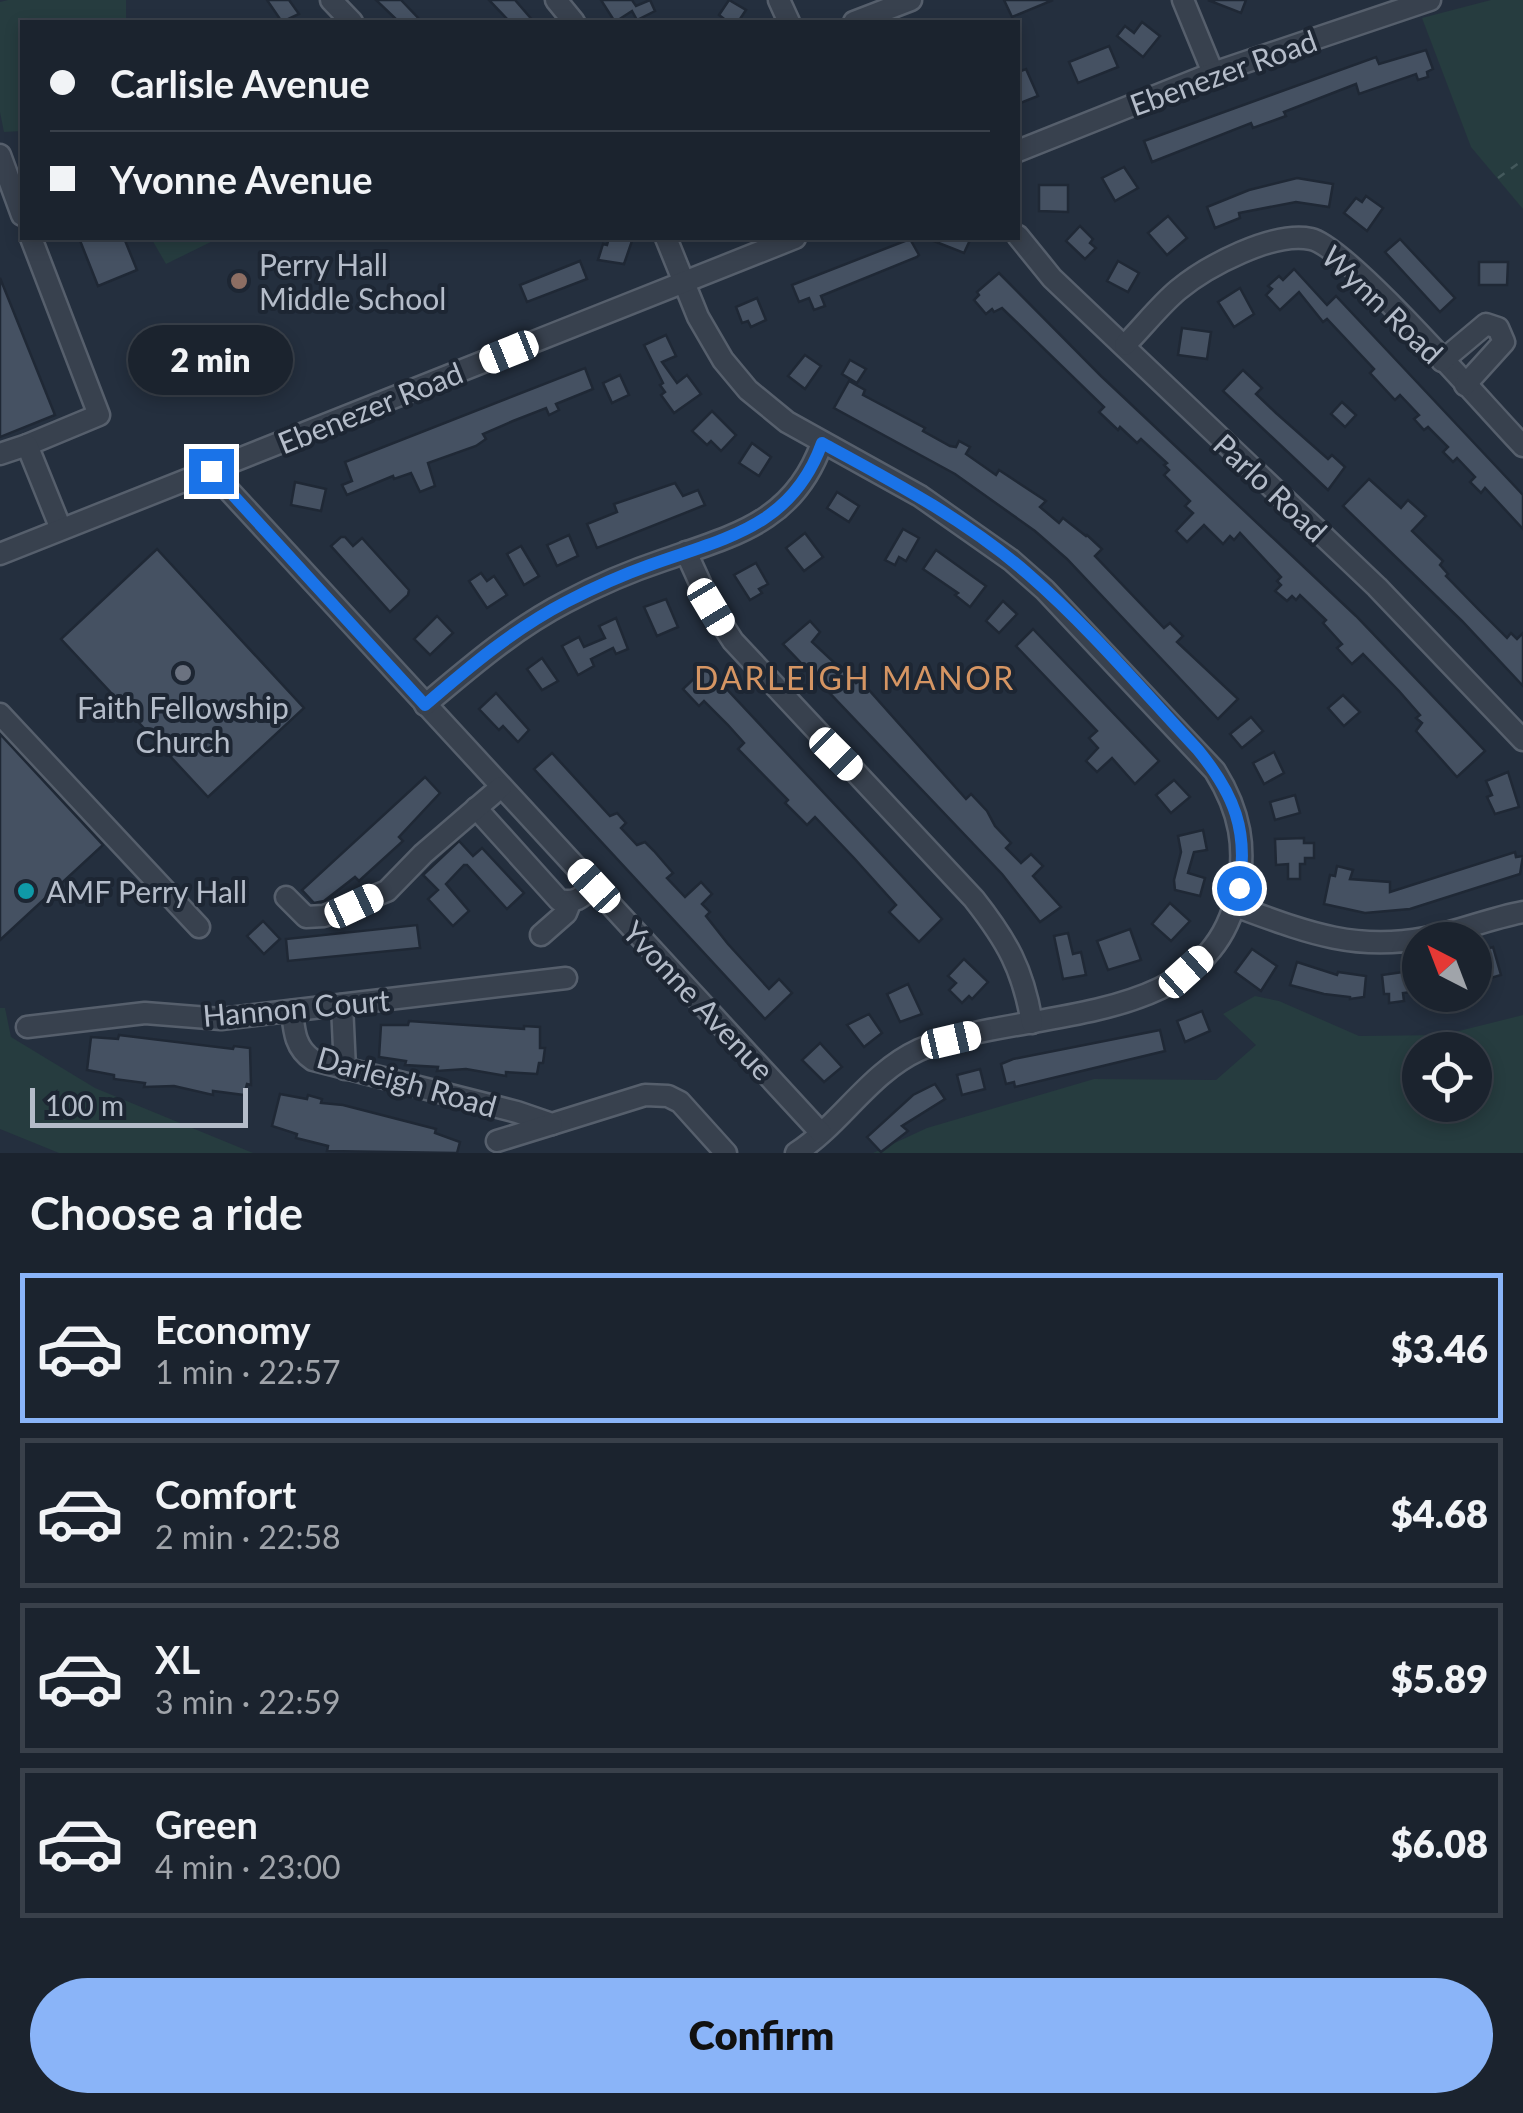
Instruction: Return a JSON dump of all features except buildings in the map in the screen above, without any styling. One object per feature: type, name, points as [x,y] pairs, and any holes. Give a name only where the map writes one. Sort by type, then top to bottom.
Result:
[{"type":"street","points":[[332,0],[350,20]]},
{"type":"street","points":[[556,0],[572,20]]},
{"type":"street","points":[[859,20],[911,0]]},
{"type":"street","points":[[1183,0],[1214,73]]},
{"type":"street","name":"Ebenezer Road","points":[[1020,150],[1214,73],[1430,0]]},
{"type":"street","points":[[0,155],[20,210]]},
{"type":"street","name":"Wynn Road","points":[[1125,346],[1176,291],[1193,279],[1276,240],[1306,237],[1320,241],[1350,264],[1523,446]]},
{"type":"street","name":"Parlo Road","points":[[1020,238],[1052,278],[1377,587],[1523,740]]},
{"type":"street","points":[[0,454],[98,416],[32,240]]},
{"type":"street","points":[[667,240],[698,317],[733,372],[769,409],[822,443],[920,496],[1011,560],[1046,590],[1198,750],[1225,786],[1241,831],[1243,866],[1235,906],[1220,938],[1167,986],[1108,1007],[951,1040],[915,1052],[866,1088],[796,1153]]},
{"type":"street","name":"Ebenezer Road","points":[[0,554],[790,240]]},
{"type":"street","points":[[1442,360],[1486,324],[1498,328],[1504,342],[1500,350],[1465,384]]},
{"type":"street","points":[[425,705],[531,622],[597,587],[752,528],[778,511],[804,480],[822,443]]},
{"type":"street","points":[[27,445],[60,529]]},
{"type":"street","name":"Yvonne Avenue","points":[[211,471],[821,1133]]},
{"type":"street","points":[[686,552],[711,607],[733,641],[974,898],[1001,933],[1020,972],[1032,1022]]},
{"type":"street","points":[[0,714],[198,927]]},
{"type":"street","points":[[286,897],[306,917],[324,916],[387,891],[501,787]]},
{"type":"street","points":[[476,808],[559,900],[570,903]]},
{"type":"street","points":[[541,935],[566,913],[570,903],[594,886]]},
{"type":"street","points":[[1235,906],[1316,936],[1376,944],[1426,938],[1523,912]]},
{"type":"street","name":"Hannon Court","points":[[27,1027],[145,1013],[220,1018],[566,978]]},
{"type":"street","points":[[342,1005],[346,1069]]},
{"type":"street","name":"Darleigh Road","points":[[292,1010],[296,1040],[305,1054],[346,1069],[552,1124]]},
{"type":"street","name":"Darleigh Road","points":[[498,1141],[662,1094],[680,1102],[726,1153]]},
{"type":"path","points":[[1498,178],[1523,160]]},
{"type":"green space","points":[[126,0],[126,20],[20,20],[20,131],[4,132],[0,112],[0,2]]},
{"type":"green space","points":[[1491,0],[1523,0],[1523,209],[1471,147],[1422,18]]},
{"type":"green space","points":[[152,240],[215,240],[166,264]]},
{"type":"green space","points":[[1255,996],[1279,1001],[1359,1036],[1402,1035],[1402,1122],[1492,1122],[1492,1032],[1455,1032],[1523,1015],[1523,1153],[873,1153],[927,1128],[1094,1079],[1216,1080],[1256,1045],[1223,1014]]},
{"type":"green space","points":[[0,1008],[5,1008],[11,1037],[95,1088],[253,1153],[59,1153],[0,1129]]},
{"type":"place","name":"Perry Hall Middle School","points":[[239,281]]},
{"type":"place","name":"Faith Fellowship Church","points":[[183,673]]},
{"type":"place","name":"AMF Perry Hall","points":[[26,891]]},
{"type":"district","name":"DARLEIGH MANOR","points":[[855,677]]},
{"type":"route","points":[[211,471],[425,705],[507,638],[568,601],[766,520],[804,480],[822,443],[920,496],[1011,560],[1046,590],[1198,750],[1215,770],[1234,806],[1244,850],[1239,888]]}]
